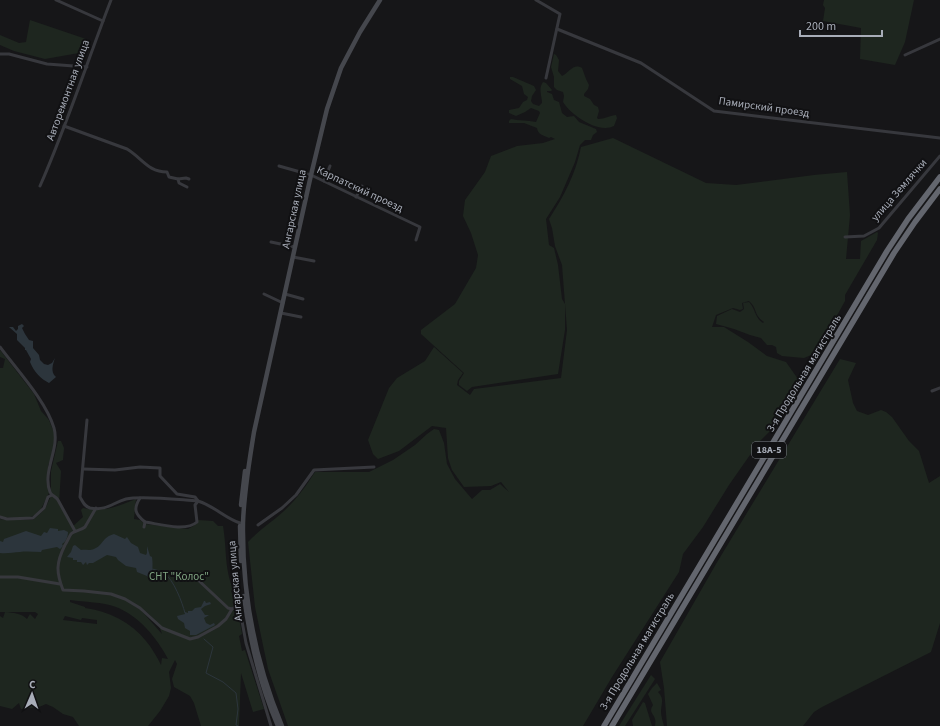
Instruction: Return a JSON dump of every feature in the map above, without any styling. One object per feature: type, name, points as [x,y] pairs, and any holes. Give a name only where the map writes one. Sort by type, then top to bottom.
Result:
[{"type":"highway","name":"3-я Продольная магистраль","points":[[604,726],[887,251],[908,219],[940,177]]},
{"type":"highway","name":"3-я Продольная магистраль","points":[[612,726],[894,253],[940,189]]},
{"type":"main road","name":"Ангарская улица","points":[[278,726],[259,673],[246,614],[240,553],[240,523],[245,468],[327,109],[341,68],[360,32],[380,0]]},
{"type":"main road","name":"Ангарская улица","points":[[254,432],[248,469],[243,522],[244,574],[249,614],[261,666],[282,726]]},
{"type":"street","points":[[56,0],[103,21]]},
{"type":"street","name":"Авторемонтная улица","points":[[40,186],[55,153],[74,96],[87,67],[111,0]]},
{"type":"street","points":[[536,0],[560,14],[546,78]]},
{"type":"street","name":"Памирский проезд","points":[[557,29],[640,63],[714,111],[940,138]]},
{"type":"street","points":[[905,54],[940,40]]},
{"type":"street","points":[[0,54],[9,54],[47,64],[87,67]]},
{"type":"street","points":[[64,126],[119,146],[131,152],[147,167],[154,171],[167,172],[169,177],[189,179]]},
{"type":"street","name":"улица Землячки","points":[[845,237],[864,236],[879,228],[940,156]]},
{"type":"street","name":"Карпатский проезд","points":[[279,166],[311,175],[420,227],[416,240]]},
{"type":"street","points":[[324,181],[330,166]]},
{"type":"street","points":[[178,179],[179,183],[187,187]]},
{"type":"street","points":[[356,196],[362,186]]},
{"type":"street","points":[[271,242],[295,247]]},
{"type":"street","points":[[293,257],[314,261]]},
{"type":"street","points":[[264,294],[283,303]]},
{"type":"street","points":[[285,294],[303,299]]},
{"type":"street","points":[[281,313],[301,317]]},
{"type":"street","points":[[0,347],[43,406],[54,429],[54,444],[49,487],[52,495],[58,500],[75,531]]},
{"type":"street","points":[[932,391],[940,388]]},
{"type":"street","points":[[87,420],[80,497],[84,505],[96,508],[107,508],[126,499],[140,498],[198,501],[240,523]]},
{"type":"street","points":[[83,469],[115,470],[140,467],[160,468],[160,476],[177,494],[195,496],[198,501]]},
{"type":"street","points":[[258,525],[287,504],[314,470],[374,467]]},
{"type":"street","points":[[0,517],[7,519],[33,518],[44,508],[48,497],[52,495]]},
{"type":"street","points":[[140,498],[137,503],[137,514],[139,518],[145,522],[179,527],[192,526],[197,522],[195,505],[198,501]]},
{"type":"street","points":[[96,508],[85,527],[71,534],[58,560],[57,571],[63,590],[111,594],[125,599],[140,608],[162,628],[190,639],[198,637],[218,626],[226,619],[232,609],[237,606],[240,610],[246,643],[271,726]]},
{"type":"street","points":[[144,527],[145,522]]},
{"type":"street","points":[[0,577],[18,577],[60,584]]},
{"type":"street","points":[[196,578],[228,608],[232,609]]},
{"type":"green space","points":[[824,0],[914,0],[905,42],[895,65],[860,59],[861,28],[823,21],[825,8],[823,5]]},
{"type":"green space","points":[[30,20],[89,40],[79,53],[45,59],[14,51],[0,45],[0,35],[19,43],[26,42]]},
{"type":"green space","points":[[554,54],[559,60],[558,71],[562,76],[574,67],[582,68],[589,85],[584,96],[590,99],[594,105],[598,107],[598,119],[616,115],[617,118],[614,126],[608,128],[593,125],[578,117],[567,107],[563,102],[563,92],[554,87],[554,77],[551,67]]},
{"type":"green space","points":[[510,77],[534,86],[536,90],[531,101],[533,104],[539,106],[542,103],[540,90],[543,82],[546,83],[552,90],[547,92],[552,94],[554,100],[559,102],[562,113],[567,117],[574,116],[579,122],[596,129],[597,132],[593,135],[591,140],[585,140],[580,145],[575,162],[560,197],[546,219],[549,245],[554,248],[558,265],[562,299],[565,304],[565,330],[558,374],[472,387],[467,391],[459,385],[459,381],[464,373],[421,334],[421,330],[455,304],[476,268],[478,255],[471,233],[463,216],[465,200],[485,172],[491,156],[517,146],[543,143],[555,139],[541,134],[538,132],[537,128],[524,123],[509,123],[511,119],[536,122],[540,113],[539,111],[531,108],[516,116],[509,113],[509,110],[519,108],[528,97],[524,94],[522,86],[510,79]]},
{"type":"green space","points":[[613,138],[706,183],[736,185],[847,172],[850,215],[846,259],[860,259],[861,241],[877,232],[877,240],[845,295],[845,301],[819,348],[817,347],[816,353],[804,358],[782,356],[777,353],[776,347],[767,345],[761,338],[716,324],[717,316],[732,309],[740,312],[744,309],[743,303],[749,302],[760,321],[763,323],[764,322],[758,316],[754,307],[749,301],[742,303],[743,309],[740,310],[733,308],[716,315],[712,327],[724,327],[767,356],[786,362],[798,379],[775,426],[759,442],[729,485],[703,527],[683,554],[679,572],[612,677],[583,726],[288,726],[268,669],[255,607],[248,542],[288,507],[301,493],[315,472],[369,472],[393,460],[415,445],[434,429],[439,430],[444,443],[447,464],[455,479],[472,499],[482,490],[490,490],[500,484],[509,492],[501,482],[491,486],[464,487],[452,470],[448,458],[446,428],[432,426],[399,451],[378,459],[373,454],[368,440],[389,388],[397,378],[425,361],[434,347],[463,373],[458,380],[457,385],[470,395],[474,389],[561,378],[567,330],[562,265],[555,246],[549,219],[569,184],[581,147]]},
{"type":"green space","points":[[0,350],[34,394],[41,411],[49,420],[55,435],[51,459],[48,465],[49,493],[41,509],[35,515],[25,519],[0,516],[0,368],[3,368],[5,359],[0,357]]},
{"type":"green space","points":[[840,359],[856,363],[848,380],[853,403],[857,411],[868,415],[881,410],[886,412],[892,417],[909,441],[919,451],[929,483],[940,476],[940,623],[931,652],[822,707],[814,712],[803,726],[667,726],[660,662],[716,564]]},
{"type":"green space","name":"СНТ \"Колос\"","points":[[58,441],[61,441],[64,448],[63,460],[56,463],[61,471],[59,504],[72,527],[83,517],[81,510],[83,508],[105,509],[136,499],[134,519],[140,520],[145,524],[188,529],[195,525],[198,520],[213,521],[218,526],[223,526],[228,573],[233,589],[231,591],[238,611],[242,634],[239,636],[242,651],[245,650],[264,709],[253,712],[241,673],[239,726],[201,726],[194,703],[190,696],[174,687],[172,679],[177,664],[175,660],[169,672],[171,688],[169,696],[160,711],[148,726],[79,726],[73,717],[63,714],[46,704],[39,707],[21,709],[19,703],[12,709],[0,706],[0,616],[3,618],[5,612],[0,612],[0,519],[33,520],[45,509],[51,496],[51,471]],"holes":[[[70,600],[99,603],[111,605],[124,611],[146,628],[168,659],[162,658],[161,665],[140,634],[118,618],[70,602]],[[125,600],[137,605],[148,613],[157,623],[162,634],[140,609]],[[5,612],[35,612],[38,614],[35,619],[30,614],[27,619],[20,614]],[[65,616],[81,620],[82,618],[97,620],[97,624],[63,620]]]},
{"type":"green space","points":[[651,675],[655,679],[625,726],[619,726]]},
{"type":"green space","points":[[657,683],[661,690],[658,692],[662,699],[661,714],[664,726],[655,726],[655,720],[651,711],[653,705],[648,694]]},
{"type":"green space","points":[[643,702],[645,703],[652,726],[633,726],[632,720]]},
{"type":"shaded area","points":[[22,324],[24,326],[22,328],[25,334],[29,340],[33,341],[33,348],[39,355],[40,360],[44,364],[48,365],[52,363],[55,358],[53,373],[56,377],[49,383],[36,372],[30,362],[31,359],[25,348],[17,340],[17,334],[9,327],[13,327],[16,331],[18,326]]},
{"type":"shaded area","points":[[50,528],[68,532],[65,542],[62,544],[63,546],[60,549],[57,547],[42,550],[41,552],[0,553],[0,541],[3,542],[4,539],[26,531],[41,536],[44,532],[47,533]]},
{"type":"shaded area","points":[[114,534],[125,539],[127,537],[131,543],[138,547],[140,553],[146,555],[147,546],[153,563],[152,572],[149,579],[147,576],[137,572],[136,568],[126,566],[116,557],[107,555],[93,563],[89,563],[87,565],[86,562],[83,565],[81,562],[77,562],[77,560],[73,560],[73,558],[67,557],[75,545],[81,550],[92,550],[97,548],[107,537]]},
{"type":"shaded area","points":[[204,601],[206,603],[210,602],[211,604],[201,609],[205,615],[209,615],[204,618],[206,623],[210,625],[214,623],[215,625],[196,635],[190,635],[190,631],[185,628],[184,623],[178,619],[177,616],[201,607]]},
{"type":"waterway","points":[[152,569],[160,571],[168,576],[180,597],[185,613]]},
{"type":"waterway","points":[[204,639],[213,647],[206,673],[223,682],[236,693],[238,709],[236,725],[238,726]]}]
